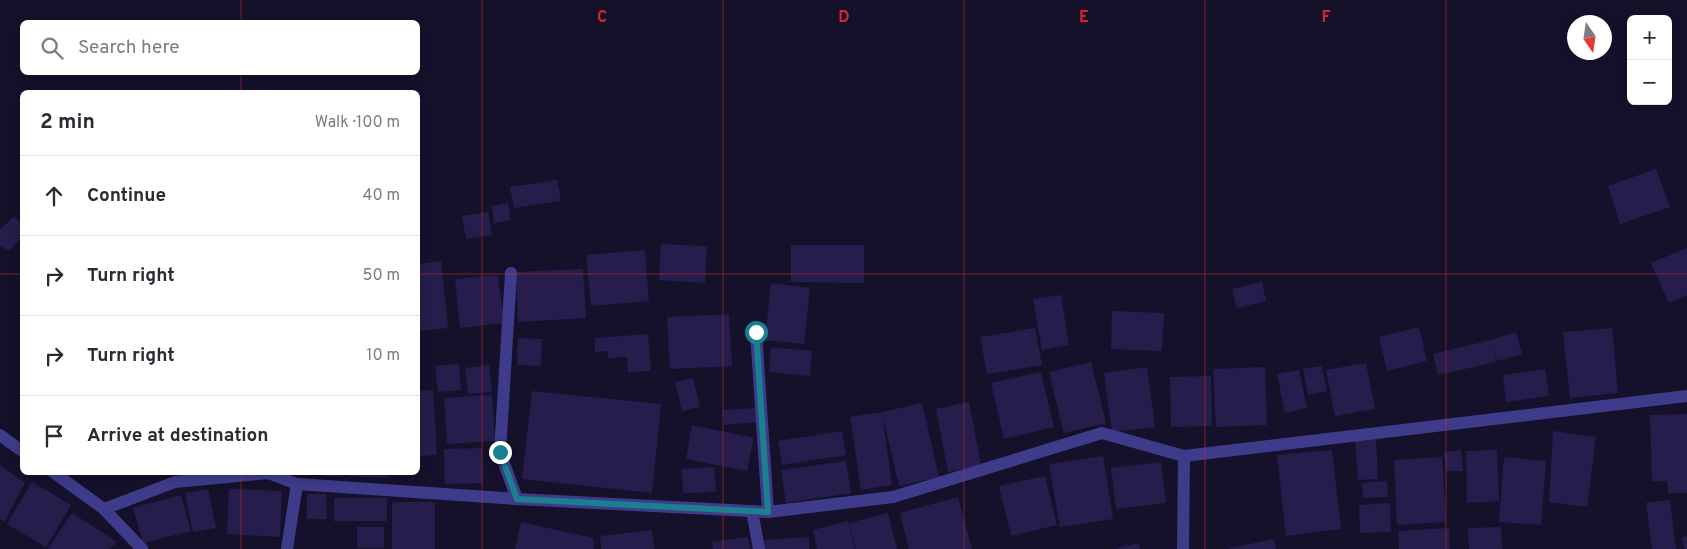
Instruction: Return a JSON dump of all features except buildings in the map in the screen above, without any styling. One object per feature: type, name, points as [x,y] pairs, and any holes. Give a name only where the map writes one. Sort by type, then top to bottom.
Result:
[{"type":"street","points":[[511,273],[500,452],[517,499]]},
{"type":"street","points":[[756,332],[768,512]]},
{"type":"street","points":[[273,475],[297,484],[517,499],[768,512],[893,497],[1102,433],[1184,456],[1687,396]]},
{"type":"street","points":[[0,435],[20,450]]},
{"type":"street","points":[[1183,549],[1184,456]]},
{"type":"street","points":[[57,475],[104,509],[142,549]]},
{"type":"street","points":[[104,509],[175,482],[247,475]]},
{"type":"street","points":[[286,549],[297,484]]},
{"type":"street","points":[[752,511],[759,549]]},
{"type":"route","points":[[500,452],[517,499],[768,512],[756,332]]}]
